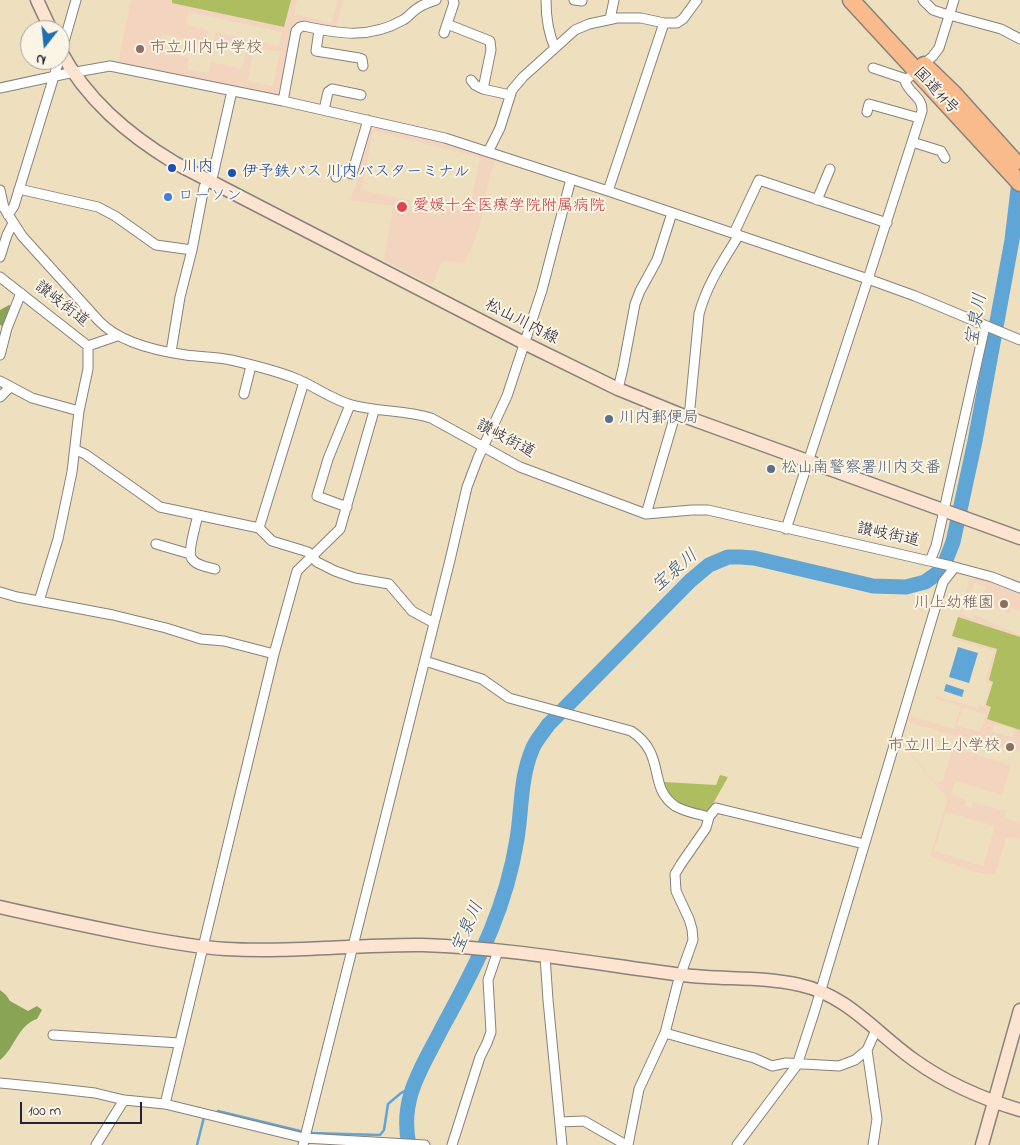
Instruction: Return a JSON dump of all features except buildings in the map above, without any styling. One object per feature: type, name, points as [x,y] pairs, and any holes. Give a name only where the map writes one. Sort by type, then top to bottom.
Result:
[{"type":"highway","name":"国道11号","points":[[851,0],[915,72],[1016,165]]},
{"type":"highway","name":"国道11号","points":[[866,0],[915,72],[997,141],[1016,165]]},
{"type":"street","points":[[37,0],[46,20]]},
{"type":"street","points":[[70,20],[76,0]]},
{"type":"street","points":[[283,101],[296,31],[300,27],[304,26],[344,34],[366,33],[397,24],[413,14],[416,4],[436,0]]},
{"type":"street","points":[[452,0],[454,3],[446,28],[488,39],[492,44],[494,55],[483,89]]},
{"type":"street","points":[[546,0],[547,21],[554,48]]},
{"type":"street","points":[[610,19],[614,0]]},
{"type":"street","points":[[488,152],[500,128],[510,95],[517,83],[575,30],[582,26],[610,19],[636,18],[664,23],[677,22],[683,18],[697,0]]},
{"type":"street","points":[[923,0],[933,10],[1001,29],[1020,39]]},
{"type":"street","points":[[786,529],[922,111],[921,102],[907,87],[905,82],[939,48],[954,0]]},
{"type":"street","points":[[608,191],[664,23]]},
{"type":"street","points":[[319,30],[316,51],[359,58],[362,59],[363,66]]},
{"type":"street","points":[[0,88],[110,66],[283,101],[445,138],[868,279],[915,296],[1020,340]]},
{"type":"street","name":"松山川内線","points":[[70,67],[92,97],[105,111],[136,138],[175,163],[524,344],[618,389],[689,418],[1020,538]]},
{"type":"street","points":[[873,68],[915,72]]},
{"type":"street","points":[[8,215],[14,206],[20,189],[56,70]]},
{"type":"street","points":[[471,80],[474,85],[483,89],[510,95]]},
{"type":"street","points":[[324,110],[328,92],[332,89],[361,95]]},
{"type":"street","points":[[171,352],[180,297],[192,250],[204,187],[213,175],[232,91]]},
{"type":"street","points":[[867,112],[870,104],[920,118]]},
{"type":"street","points":[[336,177],[338,170],[352,174],[353,158],[368,120]]},
{"type":"street","points":[[912,142],[941,151],[945,158]]},
{"type":"street","points":[[817,200],[830,169]]},
{"type":"street","points":[[304,1142],[467,488],[483,447],[508,396],[542,290],[571,179]]},
{"type":"street","points":[[689,418],[699,314],[703,300],[736,234],[759,180],[887,223]]},
{"type":"street","points":[[20,189],[98,206],[156,244],[192,250]]},
{"type":"street","points":[[0,190],[4,208],[31,246],[99,321],[117,336]]},
{"type":"street","points":[[618,389],[635,304],[640,291],[658,260],[672,213]]},
{"type":"street","points":[[0,257],[8,231],[14,224]]},
{"type":"street","name":"讃岐街道","points":[[0,277],[88,346],[117,336],[171,352],[230,360],[252,366],[304,382],[350,405],[374,410],[417,414],[431,418],[520,467],[646,514],[708,510],[953,566],[992,576],[1020,588]]},
{"type":"street","points":[[0,355],[7,328],[21,293]]},
{"type":"street","points":[[931,561],[945,511],[986,327]]},
{"type":"street","points":[[38,601],[58,539],[72,472],[79,411],[88,369],[88,346]]},
{"type":"street","points":[[244,394],[252,366]]},
{"type":"street","points":[[0,381],[32,398],[79,411]]},
{"type":"street","points":[[259,528],[304,382]]},
{"type":"street","points":[[0,397],[10,387]]},
{"type":"street","points":[[347,507],[317,496],[328,459],[350,405]]},
{"type":"street","points":[[165,1104],[274,654],[294,580],[297,571],[340,529],[374,410]]},
{"type":"street","points":[[646,514],[676,412]]},
{"type":"street","points":[[76,450],[85,454],[160,506],[259,528],[272,541],[308,552],[317,562],[335,572],[355,578],[389,584],[412,612],[434,623]]},
{"type":"street","points":[[190,554],[198,515]]},
{"type":"street","points":[[156,544],[190,554],[200,565],[215,569]]},
{"type":"street","points":[[737,1145],[797,1065],[942,585],[953,566]]},
{"type":"street","points":[[0,592],[113,615],[201,639],[224,641],[274,654]]},
{"type":"street","points":[[425,661],[482,679],[509,698],[631,731],[646,742],[650,749],[659,785],[668,800],[680,809],[709,817]]},
{"type":"street","points":[[560,1122],[584,1121],[627,1145],[639,1089],[665,1033],[681,974],[693,940],[692,929],[676,891],[675,874],[706,828],[709,817],[716,808],[864,844]]},
{"type":"street","points":[[0,907],[202,948],[250,950],[424,945],[546,956],[681,974],[788,983],[821,990],[843,1002],[916,1062],[930,1071],[993,1102],[1020,1110]]},
{"type":"street","points":[[452,1145],[480,1057],[491,1032],[488,980],[495,951]]},
{"type":"street","points":[[546,956],[548,1000],[562,1145]]},
{"type":"street","points":[[982,1145],[1020,1010]]},
{"type":"street","points":[[665,1033],[754,1058],[772,1066],[786,1063],[838,1066],[855,1060],[867,1050],[876,1030]]},
{"type":"street","points":[[53,1036],[180,1043]]},
{"type":"street","points":[[867,1050],[877,1119],[873,1145]]},
{"type":"street","points":[[0,1083],[95,1093],[124,1100],[165,1104],[304,1142],[398,1142],[420,1145]]},
{"type":"street","points":[[96,1145],[124,1100]]},
{"type":"shaded area","name":"市立川内中学校","points":[[131,0],[172,0],[172,3],[284,27],[291,0],[297,0],[294,14],[331,23],[338,0],[343,0],[336,29],[296,20],[277,97],[118,63]],"holes":[[[188,12],[282,32],[279,46],[216,32],[213,44],[246,51],[242,69],[211,62],[209,73],[187,69],[189,58],[158,51],[162,34],[205,43],[208,30],[186,25]],[[254,47],[280,52],[273,86],[248,81]]]},
{"type":"shaded area","name":"愛媛十全医療学院附属病院","points":[[378,127],[427,137],[496,159],[491,171],[481,221],[464,263],[442,261],[432,285],[384,260],[393,206],[348,200],[354,191],[371,130]],"holes":[[[373,131],[480,157],[469,213],[442,208],[440,216],[410,209],[411,201],[362,190]]]},
{"type":"shaded area","name":"川上幼稚園","points":[[983,579],[1020,593],[1020,611],[1011,607],[1009,613],[981,600],[986,587],[975,582],[961,614],[973,619],[975,615],[1019,635],[1020,633],[1020,637],[953,636],[969,580]]},
{"type":"shaded area","name":"市立川上小学校","points":[[953,636],[997,649],[989,680],[993,681],[986,705],[991,706],[987,719],[1020,730],[1020,752],[963,736],[959,749],[1011,765],[1002,795],[955,781],[951,794],[966,799],[964,806],[971,808],[973,802],[1006,811],[1004,818],[1020,823],[1020,839],[1010,837],[1006,839],[995,875],[979,873],[930,857],[948,798],[901,744],[913,705],[910,716],[954,729],[961,706],[935,699],[937,692],[936,696],[978,708],[979,705],[984,706],[991,683],[985,681],[994,651],[952,639]],"holes":[[[963,708],[986,714],[980,732],[957,725]],[[908,722],[956,736],[943,780],[937,784],[902,744]],[[995,724],[1014,729],[1012,737],[992,731]],[[946,812],[995,826],[983,866],[934,851]]]},
{"type":"green space","points":[[172,0],[291,0],[284,27],[172,3]]},
{"type":"green space","points":[[9,305],[12,307],[0,348],[2,326],[0,325],[0,310]]},
{"type":"green space","points":[[958,617],[1020,637],[1020,730],[987,719],[991,707],[986,705],[993,682],[989,680],[997,649],[952,636]]},
{"type":"green space","points":[[720,775],[728,777],[709,811],[706,813],[680,804],[671,796],[664,782],[716,785]]},
{"type":"green space","points":[[0,990],[10,1001],[28,1011],[37,1006],[42,1010],[37,1019],[25,1026],[0,1060]]},
{"type":"water","points":[[958,647],[978,653],[969,683],[949,677]]},
{"type":"water","points":[[946,684],[964,690],[962,697],[944,691]]},
{"type":"waterway","name":"宝泉川","points":[[409,1145],[407,1113],[414,1084],[474,967],[495,919],[507,885],[515,851],[523,783],[528,761],[535,743],[548,725],[690,581],[709,565],[728,557],[754,558],[873,586],[906,587],[925,582],[942,570],[953,542],[975,441],[1012,240],[1020,173]]},
{"type":"waterway","points":[[310,1133],[380,1135],[384,1130],[388,1104],[412,1087]]},
{"type":"waterway","points":[[218,1111],[300,1131]]},
{"type":"waterway","points":[[197,1145],[204,1117],[206,1117]]},
{"type":"place","name":"市立川内中学校","points":[[140,49]]},
{"type":"place","name":"川内","points":[[172,168]]},
{"type":"place","name":"伊予鉄バス 川内バスターミナル","points":[[232,173]]},
{"type":"place","name":"ローソン","points":[[168,197]]},
{"type":"place","name":"愛媛十全医療学院附属病院","points":[[402,207]]},
{"type":"place","name":"川内郵便局","points":[[609,419]]},
{"type":"place","name":"松山南警察署川内交番","points":[[771,469]]},
{"type":"place","name":"川上幼稚園","points":[[1004,604]]},
{"type":"place","name":"市立川上小学校","points":[[1010,747]]}]
